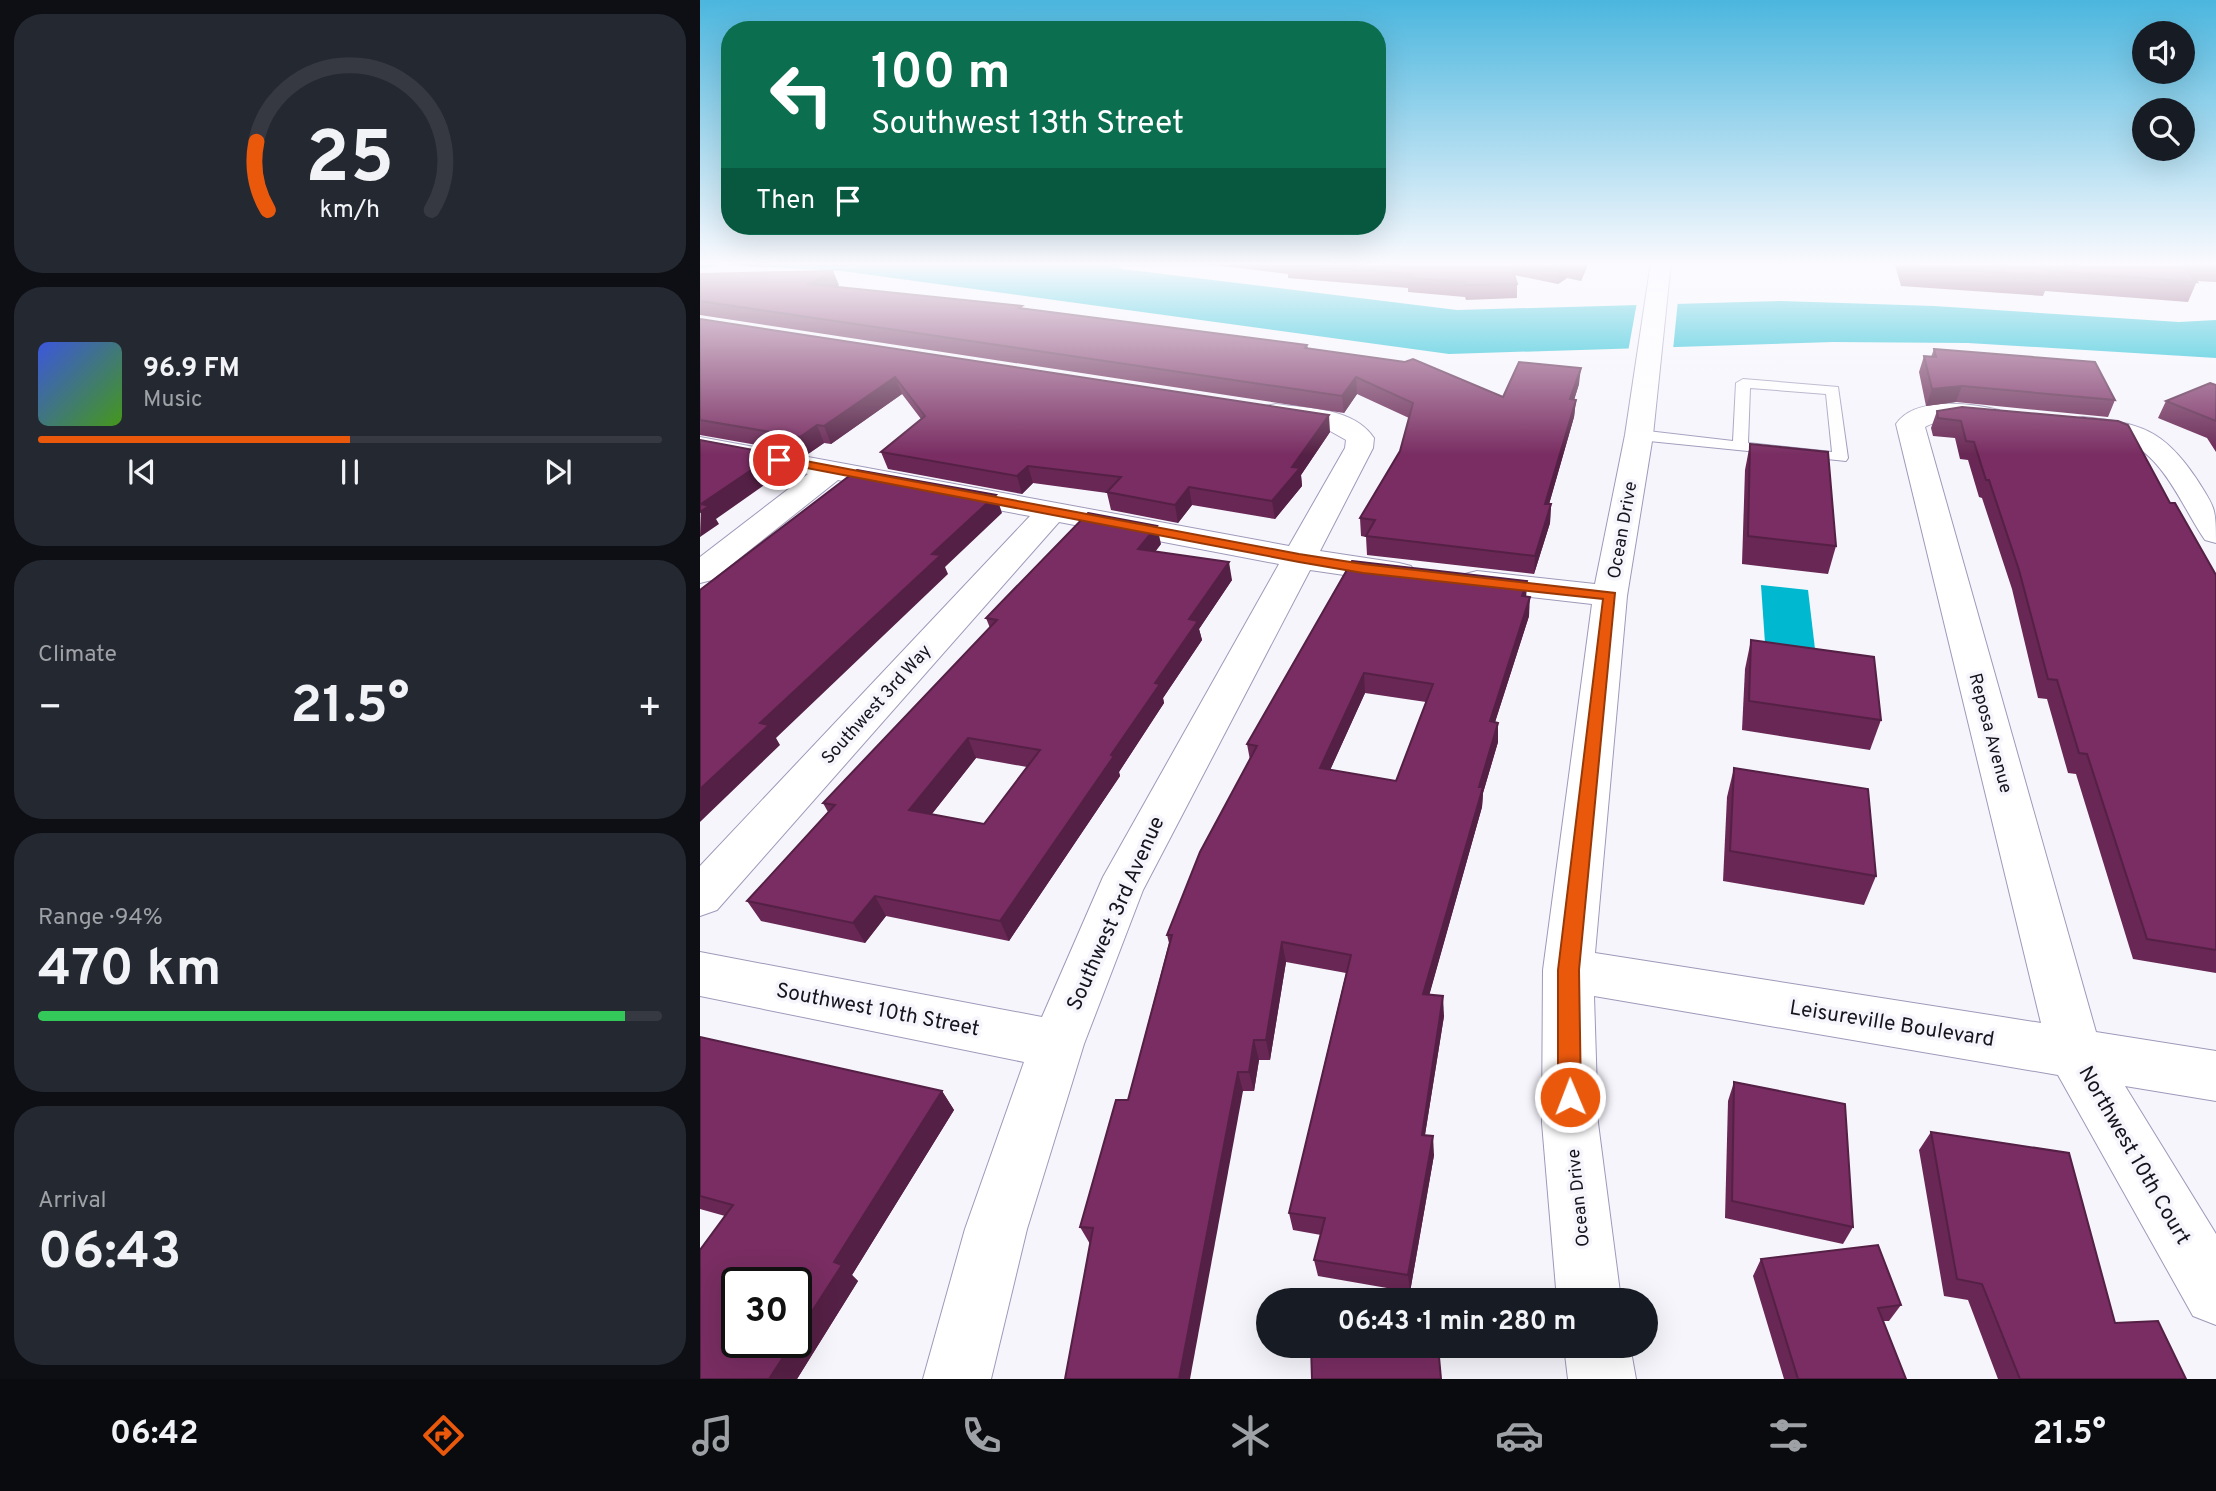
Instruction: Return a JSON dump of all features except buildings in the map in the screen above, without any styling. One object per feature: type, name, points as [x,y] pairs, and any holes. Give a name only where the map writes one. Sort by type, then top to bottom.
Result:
[{"type":"street","name":"Ocean Drive","points":[[1588,1288],[1570,1123],[1568,970],[1610,596],[1639,435],[1653,326]]},
{"type":"street","name":"Southwest 3rd Avenue","points":[[957,1379],[996,1229],[1057,1044],[1120,890],[1359,448],[1360,438],[1353,429],[1338,422],[1256,409]]},
{"type":"street","name":"Reposa Avenue","points":[[2022,419],[1956,413],[1919,417],[1910,424],[2075,1053]]},
{"type":"street","points":[[2062,423],[2114,428],[2155,444],[2166,455],[2216,533]]},
{"type":"street","points":[[700,445],[1299,558],[1610,596]]},
{"type":"street","points":[[700,573],[832,470]]},
{"type":"street","name":"Southwest 3rd Way","points":[[700,897],[1052,511]]},
{"type":"street","name":"Leisureville Boulevard","points":[[1568,970],[2216,1076]]},
{"type":"street","name":"Southwest 10th Street","points":[[700,974],[1057,1044]]},
{"type":"street","name":"Northwest 10th Court","points":[[2075,1053],[2216,1293]]},
{"type":"street","points":[[1599,1358],[1602,1379]]},
{"type":"lane","points":[[1639,435],[1740,447],[1840,457],[1833,390],[1743,383],[1740,447]]},
{"type":"water","points":[[1247,326],[2216,326],[2216,358],[1968,343],[1833,342],[1449,354]]},
{"type":"water","points":[[1761,585],[1808,590],[1815,649],[1765,643]]},
{"type":"pier","points":[[1633,326],[1675,326],[1673,350],[1628,352]]},
{"type":"route","points":[[779,460],[1363,569],[1610,596],[1577,868],[1568,970],[1570,1097]]}]
